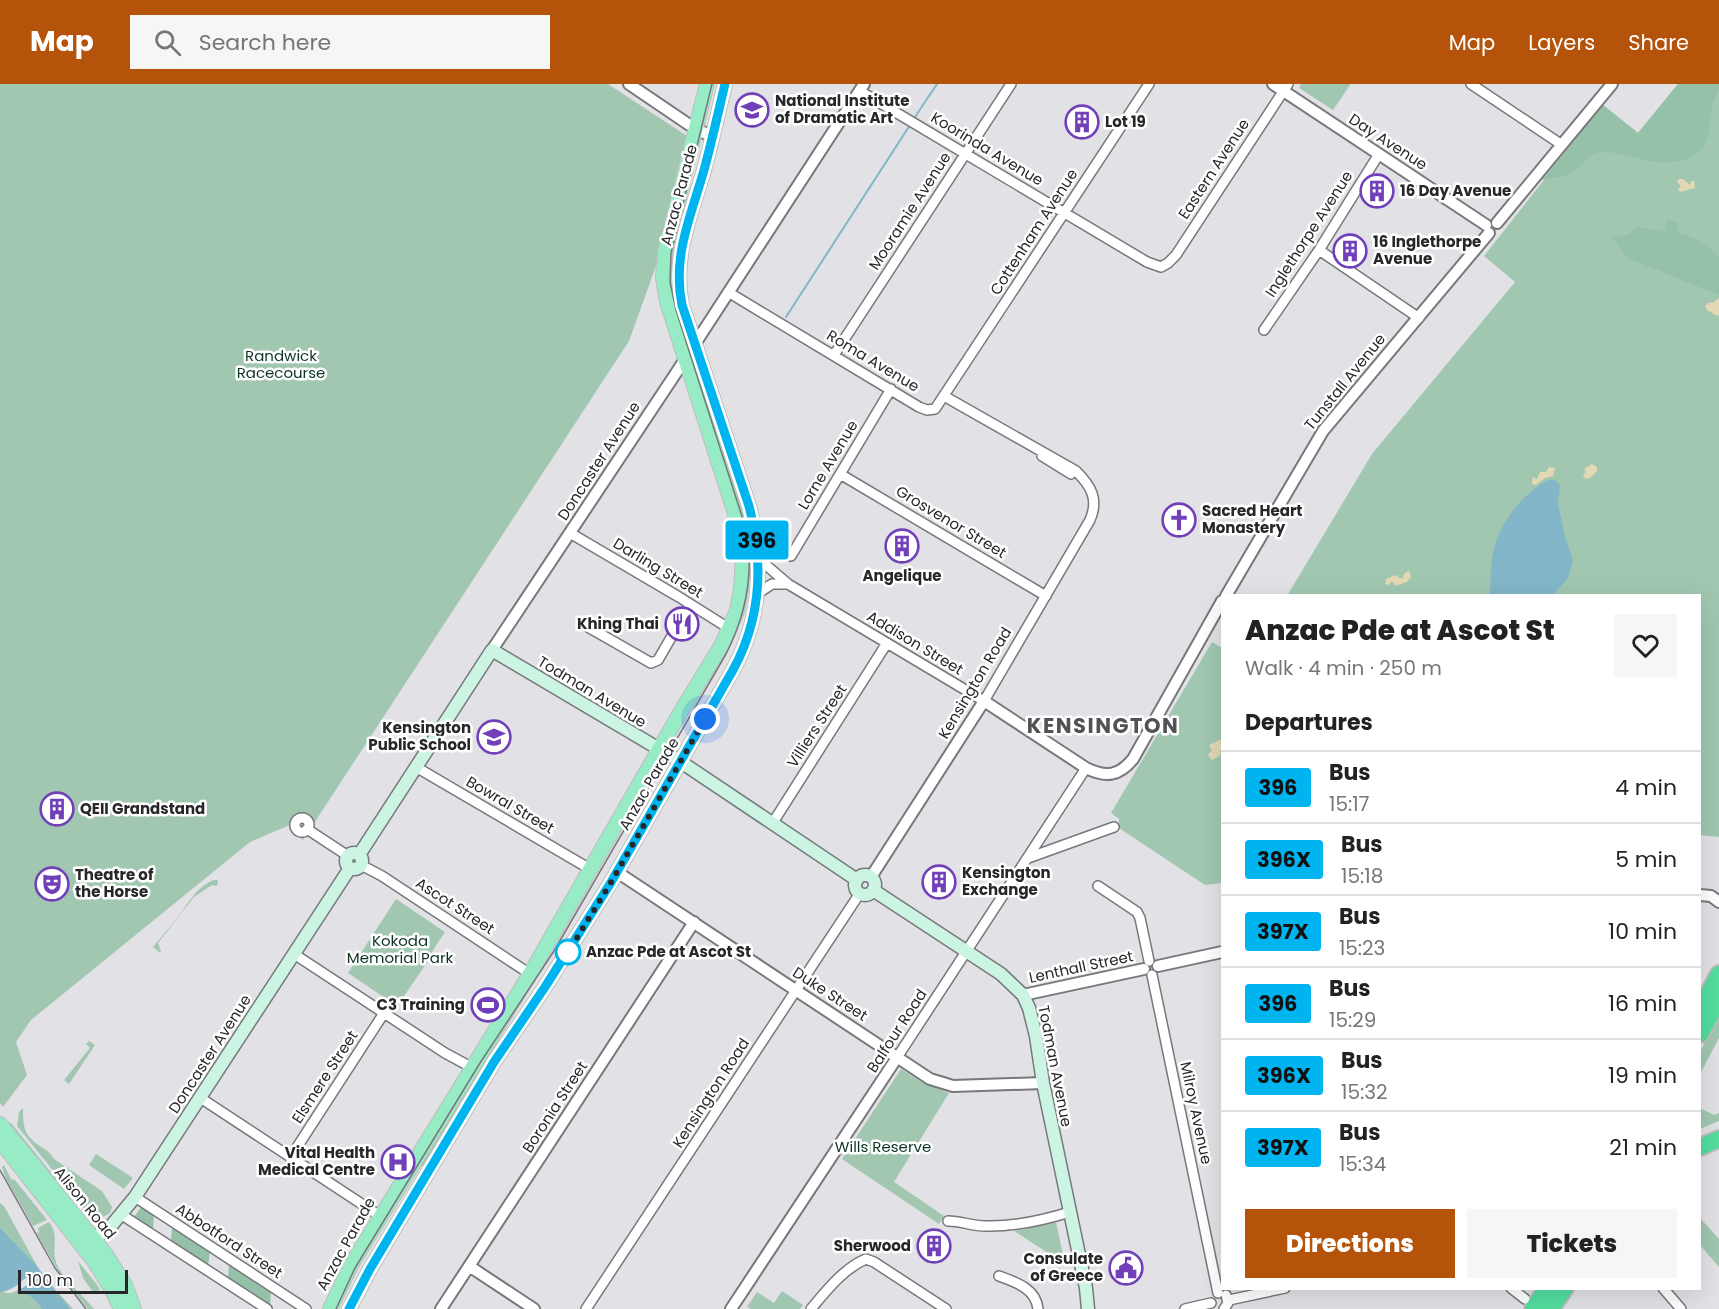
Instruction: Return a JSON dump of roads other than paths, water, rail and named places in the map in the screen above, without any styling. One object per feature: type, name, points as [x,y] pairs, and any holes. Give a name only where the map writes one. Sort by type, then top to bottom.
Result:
[{"type":"highway","points":[[1701,1008],[1719,974]]},
{"type":"highway","points":[[1701,1032],[1719,1000]]},
{"type":"highway","points":[[1701,1135],[1719,1129]]},
{"type":"highway","points":[[1701,1148],[1719,1139]]},
{"type":"highway","points":[[1529,1304],[1545,1290]]},
{"type":"highway","points":[[1550,1309],[1563,1290]]},
{"type":"main road","name":"Anzac Parade","points":[[330,1309],[342,1279],[530,974],[730,629],[737,611],[743,566],[742,540],[734,505],[667,302],[663,269],[665,252],[707,84]]},
{"type":"main road","name":"Anzac Parade","points":[[349,1309],[373,1263],[494,1062],[545,987],[617,872],[740,657],[751,628],[757,594],[759,559],[749,506],[682,305],[678,264],[725,84]]},
{"type":"main road","name":"Todman Avenue","points":[[492,650],[681,762],[857,880]]},
{"type":"main road","name":"Doncaster Avenue","points":[[89,1243],[122,1215],[135,1197],[492,650]]},
{"type":"main road","points":[[865,875],[871,877],[874,882],[873,890],[868,894],[860,893],[855,886],[857,880],[865,875]]},
{"type":"main road","name":"Todman Avenue","points":[[873,890],[1008,979],[1023,995],[1036,1036],[1043,1083],[1086,1288],[1088,1309]]},
{"type":"main road","name":"Alison Road","points":[[0,1124],[89,1243],[121,1309]]},
{"type":"main road","name":"Alison Road","points":[[0,1142],[89,1243],[116,1270],[134,1309]]},
{"type":"main road","name":"Todman Avenue","points":[[1086,1288],[1096,1309]]},
{"type":"street","points":[[629,84],[712,137]]},
{"type":"street","name":"Mooramie Avenue","points":[[834,355],[1011,84]]},
{"type":"street","name":"Cottenham Avenue","points":[[944,396],[1149,84]]},
{"type":"street","name":"Day Avenue","points":[[1273,84],[1285,87],[1379,154],[1491,227]]},
{"type":"street","points":[[1472,84],[1562,144]]},
{"type":"street","name":"Tunstall Avenue","points":[[1227,594],[1323,431],[1612,84]]},
{"type":"street","name":"Koorinda Avenue","points":[[862,87],[1065,213],[1147,262],[1161,267]]},
{"type":"street","name":"Doncaster Avenue","points":[[492,650],[862,87]]},
{"type":"street","name":"Eastern Avenue","points":[[1161,267],[1176,255],[1285,87]]},
{"type":"street","name":"Inglethorpe Avenue","points":[[1264,330],[1379,154]]},
{"type":"street","points":[[1318,250],[1419,318]]},
{"type":"street","name":"Roma Avenue","points":[[728,292],[927,410],[935,409],[944,396]]},
{"type":"street","name":"Lorne Avenue","points":[[791,556],[891,389]]},
{"type":"street","name":"Kensington Road","points":[[871,877],[984,701],[1090,520],[1095,500],[1091,487],[1085,480],[1052,464],[1031,447],[944,396]]},
{"type":"street","name":"Grosvenor Street","points":[[840,474],[1046,596]]},
{"type":"street","name":"Darling Street","points":[[570,533],[730,629]]},
{"type":"street","name":"Addison Street","points":[[759,559],[788,584],[984,701],[1086,768]]},
{"type":"street","points":[[757,594],[772,584],[788,584]]},
{"type":"street","points":[[1086,768],[1095,773],[1112,775],[1127,766],[1221,603]]},
{"type":"street","points":[[588,627],[651,663],[655,662],[690,605]]},
{"type":"street","name":"Villiers Street","points":[[772,824],[887,643]]},
{"type":"street","name":"Bowral Street","points":[[416,767],[590,869]]},
{"type":"street","name":"Balfour Road","points":[[731,1309],[1086,768]]},
{"type":"street","points":[[1028,858],[1114,827]]},
{"type":"street","name":"Ascot Street","points":[[308,829],[530,974]]},
{"type":"street","name":"Duke Street","points":[[617,872],[930,1079],[953,1086],[1043,1083]]},
{"type":"street","name":"Milroy Avenue","points":[[1098,886],[1137,912],[1140,918],[1218,1293]]},
{"type":"street","name":"Kensington Road","points":[[586,1309],[860,893]]},
{"type":"street","points":[[1701,895],[1711,896],[1719,902]]},
{"type":"street","name":"Boronia Street","points":[[441,1309],[694,922]]},
{"type":"street","name":"Lenthall Street","points":[[1023,995],[1221,952]]},
{"type":"street","points":[[294,954],[445,1053],[471,1067]]},
{"type":"street","name":"Elsmere Street","points":[[290,1158],[384,1013]]},
{"type":"street","points":[[200,1098],[380,1216]]},
{"type":"street","name":"Abbotford Street","points":[[135,1197],[306,1309]]},
{"type":"street","points":[[948,1221],[989,1227],[1070,1212]]},
{"type":"street","points":[[122,1215],[267,1309]]},
{"type":"street","points":[[811,1309],[842,1276],[866,1259],[946,1309]]},
{"type":"street","points":[[469,1266],[534,1309]]},
{"type":"street","points":[[999,1276],[1031,1291],[1038,1309]]},
{"type":"street","points":[[1185,1309],[1213,1306],[1213,1296],[1218,1293],[1224,1293],[1226,1305],[1278,1290]]},
{"type":"street","points":[[1513,1290],[1529,1304]]},
{"type":"street","points":[[1665,1290],[1681,1309]]},
{"type":"water","points":[[1548,480],[1555,480],[1560,485],[1558,504],[1573,560],[1568,578],[1554,594],[1490,594],[1492,558],[1500,531],[1521,501]]},
{"type":"water","points":[[0,1228],[36,1265],[70,1309],[42,1309],[24,1292],[13,1289],[0,1292]]},
{"type":"waterway","points":[[913,120],[937,84]]},
{"type":"waterway","points":[[786,317],[910,125]]},
{"type":"tram line","points":[[336,1309],[355,1268],[480,1063],[554,951],[726,654],[739,624],[748,577],[746,529],[676,310],[670,282],[671,253],[712,84]]},
{"type":"tram line","points":[[0,1170],[55,1268],[86,1309]]},
{"type":"place","name":"National Institute of Dramatic Art","points":[[752,110]]},
{"type":"place","name":"Lot 19","points":[[1082,122]]},
{"type":"place","name":"16 Day Avenue","points":[[1377,191]]},
{"type":"place","name":"16 Inglethorpe Avenue","points":[[1350,251]]},
{"type":"place","name":"Sacred Heart Monastery","points":[[1179,520]]},
{"type":"place","name":"Angelique","points":[[902,546]]},
{"type":"place","name":"Khing Thai","points":[[682,624]]},
{"type":"place","name":"Kensington Public School","points":[[494,737]]},
{"type":"place","name":"QEII Grandstand","points":[[57,809]]},
{"type":"place","name":"Kensington Exchange","points":[[939,882]]},
{"type":"place","name":"Theatre of the Horse","points":[[52,884]]},
{"type":"place","name":"Anzac Pde at Ascot St","points":[[568,952]]},
{"type":"place","name":"C3 Training","points":[[488,1005]]},
{"type":"place","name":"Vital Health Medical Centre","points":[[398,1162]]},
{"type":"place","name":"Sherwood","points":[[934,1246]]},
{"type":"place","name":"Consulate of Greece","points":[[1126,1268]]},
{"type":"district","name":"KENSINGTON","points":[[1103,726]]},
{"type":"park label","name":"Randwick Racecourse","points":[[281,364]]},
{"type":"park label","name":"Kokoda Memorial Park","points":[[400,950]]},
{"type":"park label","name":"Wills Reserve","points":[[883,1147]]}]
